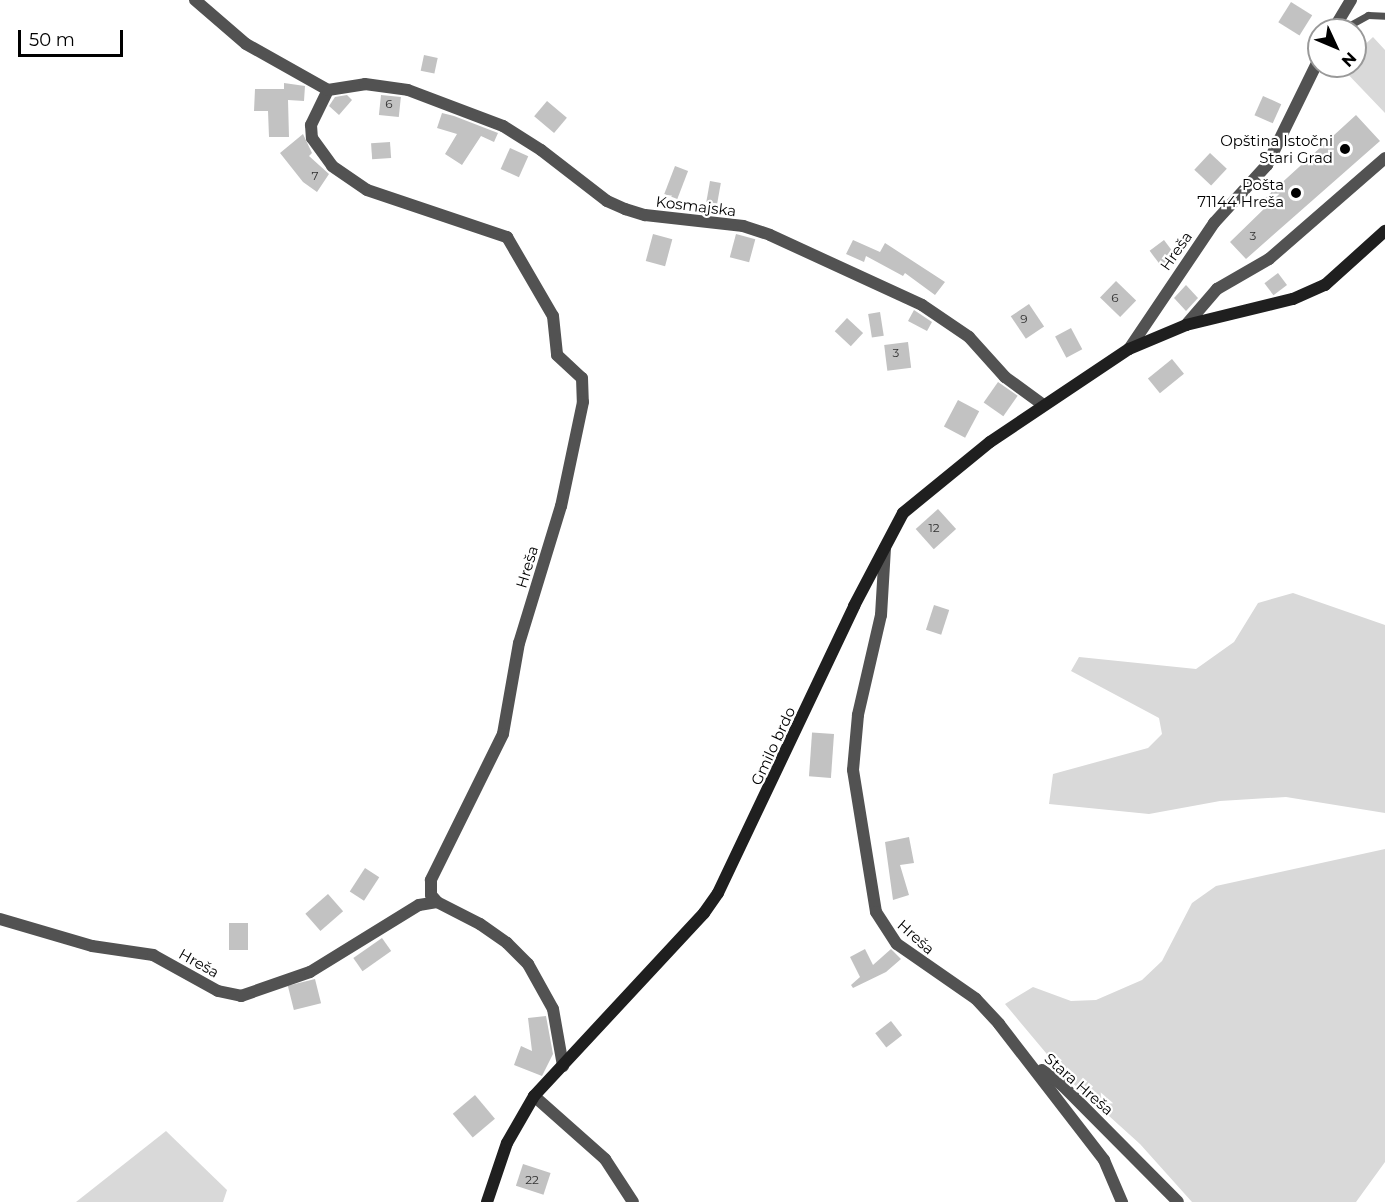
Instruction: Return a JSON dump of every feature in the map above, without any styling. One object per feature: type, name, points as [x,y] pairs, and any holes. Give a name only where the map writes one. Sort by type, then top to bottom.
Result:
[{"type":"main road","points":[[1129,349],[1186,325],[1293,299],[1325,285],[1385,231]]},
{"type":"main road","name":"Gmilo brdo","points":[[488,1202],[507,1143],[534,1096],[690,930],[718,893],[885,544],[903,513],[919,497],[1042,405],[1129,349]]},
{"type":"street","points":[[195,0],[246,44],[328,90]]},
{"type":"street","points":[[1341,18],[1351,0]]},
{"type":"street","name":"Hreša","points":[[1129,349],[1214,223],[1267,165],[1310,78]]},
{"type":"street","name":"Kosmajska","points":[[328,90],[365,84],[408,90],[503,126],[541,150],[607,201],[624,209],[645,215],[742,226],[780,239],[912,300],[950,322],[1005,377],[1042,405]]},
{"type":"street","name":"Hreša","points":[[0,919],[92,946],[153,955],[218,991],[241,996],[310,972],[418,905],[437,902],[431,894],[433,870],[503,734],[519,643],[561,506],[583,402],[582,378],[557,355],[554,316],[515,246],[492,229],[367,190],[344,178],[312,138],[312,125],[328,90]]},
{"type":"street","points":[[1186,325],[1217,289],[1269,259],[1385,158]]},
{"type":"street","name":"Hreša","points":[[885,544],[880,615],[858,715],[853,770],[876,912],[897,944],[976,999],[1029,1060]]},
{"type":"street","points":[[437,902],[480,924],[507,943],[528,964],[553,1009],[562,1066]]},
{"type":"street","name":"Stara Hreša","points":[[1029,1060],[1104,1160],[1122,1202]]},
{"type":"street","name":"Stara Hreša","points":[[1029,1060],[1063,1086],[1178,1202]]},
{"type":"street","points":[[534,1096],[605,1159],[633,1202]]},
{"type":"lane","points":[[1363,18],[1368,15],[1385,16]]},
{"type":"shaded area","points":[[1373,37],[1385,50],[1385,113],[1352,78],[1367,78],[1367,43]]},
{"type":"shaded area","points":[[1293,593],[1385,625],[1385,813],[1286,797],[1220,801],[1149,814],[1049,804],[1053,774],[1148,748],[1162,734],[1159,718],[1071,671],[1079,657],[1196,669],[1234,642],[1258,603]]},
{"type":"shaded area","points":[[1385,849],[1385,1162],[1356,1202],[1192,1202],[1140,1144],[1067,1078],[1005,1004],[1033,987],[1071,1001],[1096,1000],[1142,980],[1162,961],[1192,903],[1216,886]]},
{"type":"shaded area","points":[[166,1131],[227,1190],[223,1202],[76,1202]]},
{"type":"building","points":[[1291,2],[1312,15],[1307,18],[1307,24],[1299,36],[1278,22]]},
{"type":"building","points":[[424,55],[438,58],[434,74],[421,71]]},
{"type":"building","points":[[284,83],[305,86],[304,101],[288,100],[289,137],[269,137],[268,111],[254,111],[255,89],[284,89]]},
{"type":"building","points":[[347,95],[352,100],[339,115],[329,106],[335,97]]},
{"type":"building","points":[[381,95],[401,97],[399,117],[379,115]]},
{"type":"building","points":[[1263,96],[1281,104],[1273,123],[1254,115]]},
{"type":"building","points":[[547,101],[567,118],[554,133],[534,116]]},
{"type":"building","points":[[442,113],[498,133],[494,142],[481,136],[462,165],[445,154],[457,134],[437,128]]},
{"type":"building","points":[[1356,115],[1380,141],[1246,259],[1230,242],[1268,205],[1263,200]]},
{"type":"building","points":[[303,134],[312,153],[309,156],[329,174],[317,192],[303,182],[280,153]]},
{"type":"building","points":[[390,142],[391,158],[372,159],[371,143]]},
{"type":"building","points":[[510,148],[528,156],[519,177],[501,169]]},
{"type":"building","points":[[1210,153],[1227,169],[1211,186],[1194,170]]},
{"type":"building","points":[[675,166],[688,171],[677,199],[664,194]]},
{"type":"building","points":[[710,181],[721,183],[717,204],[706,202]]},
{"type":"building","points":[[653,234],[672,239],[665,266],[646,261]]},
{"type":"building","points":[[736,234],[755,239],[749,262],[730,257]]},
{"type":"building","points":[[853,240],[880,252],[885,243],[945,282],[935,295],[905,273],[903,276],[866,256],[864,262],[846,254]]},
{"type":"building","points":[[1164,240],[1176,256],[1162,267],[1150,251]]},
{"type":"building","points":[[1278,273],[1287,285],[1273,295],[1264,283]]},
{"type":"building","points":[[1116,281],[1136,300],[1120,317],[1100,298]]},
{"type":"building","points":[[1186,285],[1198,298],[1186,311],[1174,298]]},
{"type":"building","points":[[1029,304],[1044,326],[1026,339],[1011,316]]},
{"type":"building","points":[[914,310],[932,322],[927,331],[908,321]]},
{"type":"building","points":[[880,312],[884,336],[872,338],[868,314]]},
{"type":"building","points":[[847,318],[863,333],[851,346],[835,331]]},
{"type":"building","points":[[1071,328],[1082,349],[1066,358],[1055,336]]},
{"type":"building","points":[[908,342],[911,368],[887,371],[884,345]]},
{"type":"building","points":[[1172,359],[1184,374],[1160,393],[1148,379]]},
{"type":"building","points":[[998,382],[1018,396],[1003,416],[984,402]]},
{"type":"building","points":[[958,400],[979,411],[965,438],[944,426]]},
{"type":"building","points":[[938,509],[956,529],[934,549],[916,529]]},
{"type":"building","points":[[934,605],[949,610],[941,635],[926,630]]},
{"type":"building","points":[[812,732],[834,734],[831,778],[809,776]]},
{"type":"building","points":[[909,837],[914,863],[900,865],[909,895],[893,900],[885,842]]},
{"type":"building","points":[[365,868],[379,877],[364,901],[350,891]]},
{"type":"building","points":[[328,894],[343,911],[320,931],[305,914]]},
{"type":"building","points":[[229,923],[248,923],[248,950],[229,950]]},
{"type":"building","points":[[382,938],[391,951],[363,971],[353,958]]},
{"type":"building","points":[[865,949],[873,965],[891,949],[901,959],[886,972],[853,988],[851,985],[860,977],[850,957]]},
{"type":"building","points":[[315,979],[321,1003],[294,1010],[288,986]]},
{"type":"building","points":[[546,1016],[553,1054],[542,1076],[514,1065],[521,1046],[532,1051],[528,1018]]},
{"type":"building","points":[[891,1021],[902,1035],[886,1047],[875,1033]]},
{"type":"building","points":[[475,1095],[495,1119],[473,1137],[453,1114]]},
{"type":"building","points":[[523,1164],[551,1173],[543,1195],[516,1186]]},
{"type":"place","name":"Opština Istočni Stari Grad","points":[[1345,149]]},
{"type":"place","name":"Pošta 71144 Hreša","points":[[1296,193]]}]
